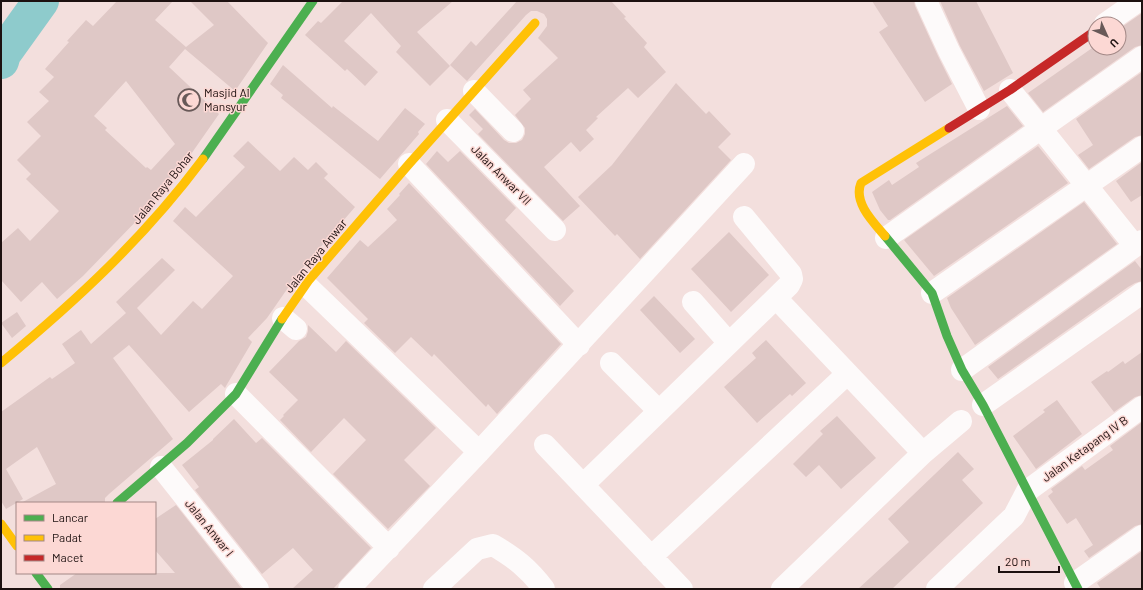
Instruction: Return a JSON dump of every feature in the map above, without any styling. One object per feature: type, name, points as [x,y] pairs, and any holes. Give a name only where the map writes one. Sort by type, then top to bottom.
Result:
[{"type":"street","name":"Jalan Raya Bohar","points":[[1,363],[46,326],[96,280],[135,241],[173,198],[226,127],[313,1]]},
{"type":"street","points":[[926,1],[979,109]]},
{"type":"street","points":[[1116,16],[1138,1]]},
{"type":"street","name":"Jalan Raya Anwar","points":[[118,502],[161,467],[236,394],[273,332],[289,324],[306,285],[447,120],[535,23]]},
{"type":"street","points":[[1087,37],[1010,90],[861,183],[859,188],[859,197],[869,217],[932,293],[947,336],[962,370],[983,405],[1077,586],[1142,536]]},
{"type":"street","points":[[886,238],[1142,57]]},
{"type":"street","points":[[474,90],[513,131]]},
{"type":"street","points":[[962,370],[1138,244],[1087,185],[1010,90]]},
{"type":"street","name":"Jalan Anwar VII","points":[[447,120],[555,230]]},
{"type":"street","points":[[932,293],[1142,147]]},
{"type":"street","points":[[409,164],[579,345]]},
{"type":"street","points":[[349,589],[579,345],[744,164]]},
{"type":"street","points":[[583,485],[789,285],[792,279],[791,274],[744,217]]},
{"type":"street","points":[[306,285],[479,452]]},
{"type":"street","points":[[983,405],[1142,293]]},
{"type":"street","points":[[776,298],[923,453]]},
{"type":"street","points":[[693,302],[730,343]]},
{"type":"street","points":[[611,363],[659,412]]},
{"type":"street","points":[[651,557],[847,374]]},
{"type":"street","points":[[236,394],[389,548]]},
{"type":"street","name":"Jalan Ketapang IV B","points":[[1027,491],[1142,407]]},
{"type":"street","points":[[782,589],[923,453],[961,421]]},
{"type":"street","points":[[545,445],[682,589]]},
{"type":"street","name":"Jalan Anwar I","points":[[161,467],[258,589]]},
{"type":"street","points":[[937,589],[1014,516],[1027,491]]},
{"type":"street","points":[[1,524],[16,545]]},
{"type":"street","points":[[434,589],[477,549],[493,545],[514,557],[535,577],[544,589]]},
{"type":"street","points":[[37,574],[48,589]]},
{"type":"building","points":[[117,1],[173,1],[155,20],[186,47],[214,25],[190,1],[227,1],[268,43],[235,91],[185,49],[169,67],[219,114],[182,167],[144,213],[83,276],[57,299],[42,282],[21,302],[1,280],[1,243],[18,228],[30,241],[59,211],[26,179],[31,174],[17,160],[41,136],[27,122],[49,101],[39,92],[54,77],[45,69],[86,20],[93,26]],"holes":[[[126,81],[175,144],[151,170],[147,167],[146,168],[105,130],[107,128],[94,116]]]},
{"type":"building","points":[[343,1],[453,1],[417,32],[450,66],[430,86],[396,52],[401,46],[371,13],[344,41],[378,72],[365,86],[347,69],[345,71],[305,35],[318,21],[321,23]]},
{"type":"building","points":[[517,1],[611,1],[647,43],[644,47],[666,72],[638,98],[628,88],[596,117],[598,118],[586,130],[594,139],[580,152],[571,142],[544,167],[580,206],[563,221],[478,134],[483,129],[469,115],[475,109],[504,140],[509,143],[516,143],[522,140],[525,134],[525,128],[515,115],[531,99],[523,90],[558,58],[538,38],[547,26],[547,19],[544,14],[537,11],[531,11],[526,15],[467,81],[450,65],[471,41],[476,46]]},
{"type":"building","points":[[872,1],[914,1],[952,84],[925,102],[879,32],[888,26]]},
{"type":"building","points":[[940,1],[976,1],[1013,73],[984,91],[960,46]]},
{"type":"building","points":[[1142,13],[1142,45],[1135,47],[1127,53],[1127,23]]},
{"type":"building","points":[[1087,52],[1087,56],[1122,56],[1043,112],[1028,93]]},
{"type":"building","points":[[283,65],[332,108],[333,106],[378,141],[405,108],[425,124],[418,132],[419,134],[380,179],[281,98],[283,95],[270,84]]},
{"type":"building","points":[[1142,72],[1142,135],[1135,137],[1089,169],[1078,155],[1093,145],[1076,119]]},
{"type":"building","points":[[676,83],[706,114],[709,111],[731,134],[718,147],[731,160],[640,259],[617,234],[615,236],[578,197],[612,165]]},
{"type":"building","points":[[1007,106],[1023,126],[888,220],[880,210],[872,192],[889,180],[892,185],[919,167],[916,163]]},
{"type":"building","points":[[248,141],[280,171],[294,157],[308,170],[316,162],[328,174],[324,178],[355,207],[299,272],[267,318],[248,338],[252,342],[225,388],[221,384],[189,412],[129,345],[113,358],[173,439],[109,494],[105,498],[105,502],[23,502],[56,484],[37,447],[6,469],[23,499],[6,509],[1,501],[1,412],[50,377],[52,379],[75,363],[62,344],[81,330],[91,344],[126,313],[116,302],[162,258],[175,270],[137,308],[161,335],[193,301],[202,309],[233,276],[173,221],[185,207],[196,217],[245,167],[233,156]]},
{"type":"building","points":[[1038,146],[1068,183],[934,276],[904,240]]},
{"type":"building","points":[[437,151],[448,162],[460,151],[516,208],[505,220],[574,291],[560,306],[426,164]]},
{"type":"building","points":[[1142,162],[1142,195],[1131,202],[1116,181]]},
{"type":"building","points":[[409,183],[561,344],[497,414],[488,404],[486,407],[434,354],[432,357],[411,337],[395,353],[364,323],[368,319],[327,278],[360,240],[368,247],[397,220],[387,209]]},
{"type":"building","points":[[1084,202],[1117,244],[975,345],[951,308],[947,298]]},
{"type":"building","points":[[729,232],[769,275],[731,312],[691,269]]},
{"type":"building","points":[[1135,261],[1142,270],[1142,281],[1128,287],[998,379],[988,367]]},
{"type":"building","points":[[654,296],[695,339],[680,353],[640,310]]},
{"type":"building","points":[[17,312],[26,326],[12,338],[1,323]]},
{"type":"building","points":[[308,325],[336,352],[346,341],[436,428],[404,460],[430,486],[388,529],[333,474],[366,440],[344,418],[311,452],[280,420],[298,400],[269,372],[299,341],[306,337]]},
{"type":"building","points":[[766,340],[806,383],[792,396],[790,394],[757,423],[724,387],[756,358],[752,353]]},
{"type":"building","points":[[1142,352],[1142,395],[1135,397],[1114,412],[1091,382],[1123,361],[1125,364]]},
{"type":"building","points":[[1057,400],[1082,434],[1036,469],[1013,436],[1045,412],[1043,410]]},
{"type":"building","points":[[837,416],[876,458],[841,489],[819,465],[806,477],[793,464],[823,434],[820,431]]},
{"type":"building","points":[[234,419],[256,443],[262,438],[371,548],[333,589],[292,589],[313,570],[293,548],[262,574],[195,490],[199,487],[182,465],[213,440]]},
{"type":"building","points":[[1142,422],[1142,524],[1135,526],[1089,558],[1084,551],[1093,545],[1076,518],[1067,524],[1048,496],[1053,492],[1051,489],[1082,466],[1085,470],[1113,450],[1110,446]]},
{"type":"building","points":[[958,452],[974,469],[962,480],[983,503],[892,589],[858,589],[909,542],[888,519]]},
{"type":"building","points":[[176,505],[242,589],[60,589],[60,585],[76,574],[175,573],[156,551],[156,518]]},
{"type":"building","points":[[1142,551],[1142,589],[1101,589],[1097,583]]},
{"type":"waterway","points":[[1,61],[3,54],[41,1]]},
{"type":"traffic: fast","points":[[203,159],[313,1]]},
{"type":"traffic: fast","points":[[885,236],[932,293],[947,336],[962,370],[983,405],[1078,589]]},
{"type":"traffic: fast","points":[[118,502],[187,443],[236,394],[282,319]]},
{"type":"traffic: fast","points":[[37,574],[48,589]]},
{"type":"traffic: slow","points":[[282,319],[309,280],[409,164],[535,23]]},
{"type":"traffic: slow","points":[[885,236],[870,218],[862,204],[859,190],[861,183],[949,128]]},
{"type":"traffic: slow","points":[[1,363],[83,292],[133,242],[203,159]]},
{"type":"traffic: slow","points":[[1,524],[16,545]]},
{"type":"traffic: jam","points":[[949,128],[1010,90],[1087,37]]},
{"type":"place","name":"Masjid Al Mansyur","points":[[189,100]]}]
